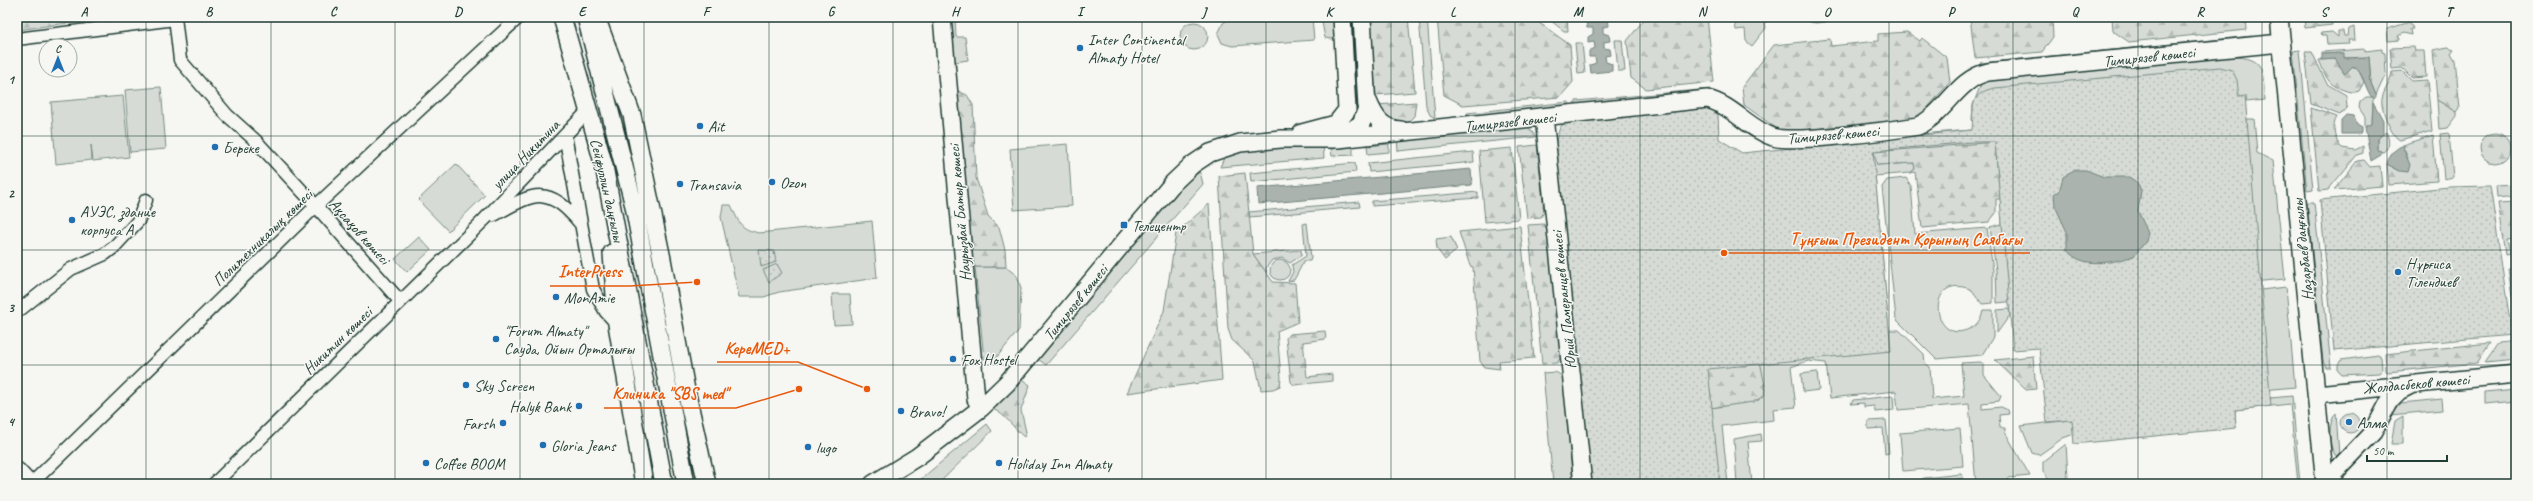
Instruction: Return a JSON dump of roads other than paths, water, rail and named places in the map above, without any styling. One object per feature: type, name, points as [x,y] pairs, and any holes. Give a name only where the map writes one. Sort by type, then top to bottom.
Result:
[{"type":"street","name":"Политехникалық көшесі","points":[[30,484],[316,206],[519,17]]},
{"type":"street","name":"Сейфуллин даңғылы","points":[[562,17],[604,166],[664,484]]},
{"type":"street","name":"Сейфуллин даңғылы","points":[[586,17],[634,206],[686,484]]},
{"type":"street","points":[[596,17],[632,115],[662,259],[686,390],[707,484]]},
{"type":"street","name":"Наурызбай Батыр көшесі","points":[[942,17],[976,399],[981,408]]},
{"type":"street","name":"Тимирязев көшесі","points":[[873,484],[917,457],[981,408],[1028,360],[1173,183],[1192,165],[1210,153],[1228,146],[1281,139],[1336,124],[1347,110],[1342,17]]},
{"type":"street","points":[[1338,139],[1361,124],[1365,117],[1368,101],[1362,17]]},
{"type":"street","name":"Назарбаев даңғылы","points":[[2279,17],[2325,484]]},
{"type":"street","name":"Ақсақов көшесі","points":[[175,18],[180,60],[227,115],[256,141],[400,301]]},
{"type":"street","points":[[17,39],[175,18]]},
{"type":"street","name":"Тимирязев көшесі","points":[[1281,139],[1338,139],[1415,132],[1707,99],[1720,104],[1768,135],[1790,140],[1918,126],[1927,120],[1969,80],[1988,72],[2282,43]]},
{"type":"street","points":[[1368,101],[1378,121],[1384,126],[1392,130],[1415,132]]},
{"type":"street","name":"улица Никитина","points":[[484,220],[589,110]]},
{"type":"street","name":"Юрий Памеранцев көшесі","points":[[1544,117],[1583,484]]},
{"type":"street","points":[[565,136],[572,166],[580,223],[593,289],[606,312],[617,324]]},
{"type":"street","points":[[604,166],[617,324],[644,484]]},
{"type":"street","points":[[484,220],[530,197],[546,196],[555,199],[566,206],[580,223]]},
{"type":"street","points":[[17,312],[71,268],[105,254],[114,247],[138,221],[146,200]]},
{"type":"street","name":"Никитин көшесі","points":[[214,484],[484,220]]},
{"type":"street","name":"Жолдасбеков көшесі","points":[[2317,394],[2516,374]]},
{"type":"street","points":[[2329,484],[2334,473],[2373,432],[2390,400],[2399,391],[2418,383]]},
{"type":"street","points":[[17,471],[30,484]]},
{"type":"place","name":"Inter Continental Almaty Hotel","points":[[1080,48]]},
{"type":"place","name":"Ait","points":[[700,126]]},
{"type":"place","name":"Береке","points":[[215,147]]},
{"type":"place","name":"Ozon","points":[[772,182]]},
{"type":"place","name":"Transavia","points":[[680,184]]},
{"type":"place","name":"АУЭС, здание корпуса A","points":[[72,220]]},
{"type":"place","name":"Телецентр","points":[[1124,225]]},
{"type":"place","name":"Тұңғыш Президент Қорының Саябағы","points":[[1724,253]]},
{"type":"place","name":"Нұрғиса Тілендиев","points":[[2398,272]]},
{"type":"place","name":"InterPress","points":[[697,282]]},
{"type":"place","name":"MonAmie","points":[[556,297]]},
{"type":"place","name":"\"Forum Almaty\" Сауда, Ойын Орталығы","points":[[496,339]]},
{"type":"place","name":"Fox Hostel","points":[[953,359]]},
{"type":"place","name":"Sky Screen","points":[[466,385]]},
{"type":"place","name":"Клиника \"SBS med\"","points":[[799,389]]},
{"type":"place","name":"КереMED+","points":[[867,389]]},
{"type":"place","name":"Halyk Bank","points":[[579,406]]},
{"type":"place","name":"Bravo!","points":[[901,411]]},
{"type":"place","name":"Алма","points":[[2349,422]]},
{"type":"place","name":"Farsh","points":[[503,423]]},
{"type":"place","name":"Gloria Jeans","points":[[543,445]]},
{"type":"place","name":"lugo","points":[[808,447]]},
{"type":"place","name":"Coffee BOOM","points":[[426,463]]},
{"type":"place","name":"Holiday Inn Almaty","points":[[999,463]]}]
